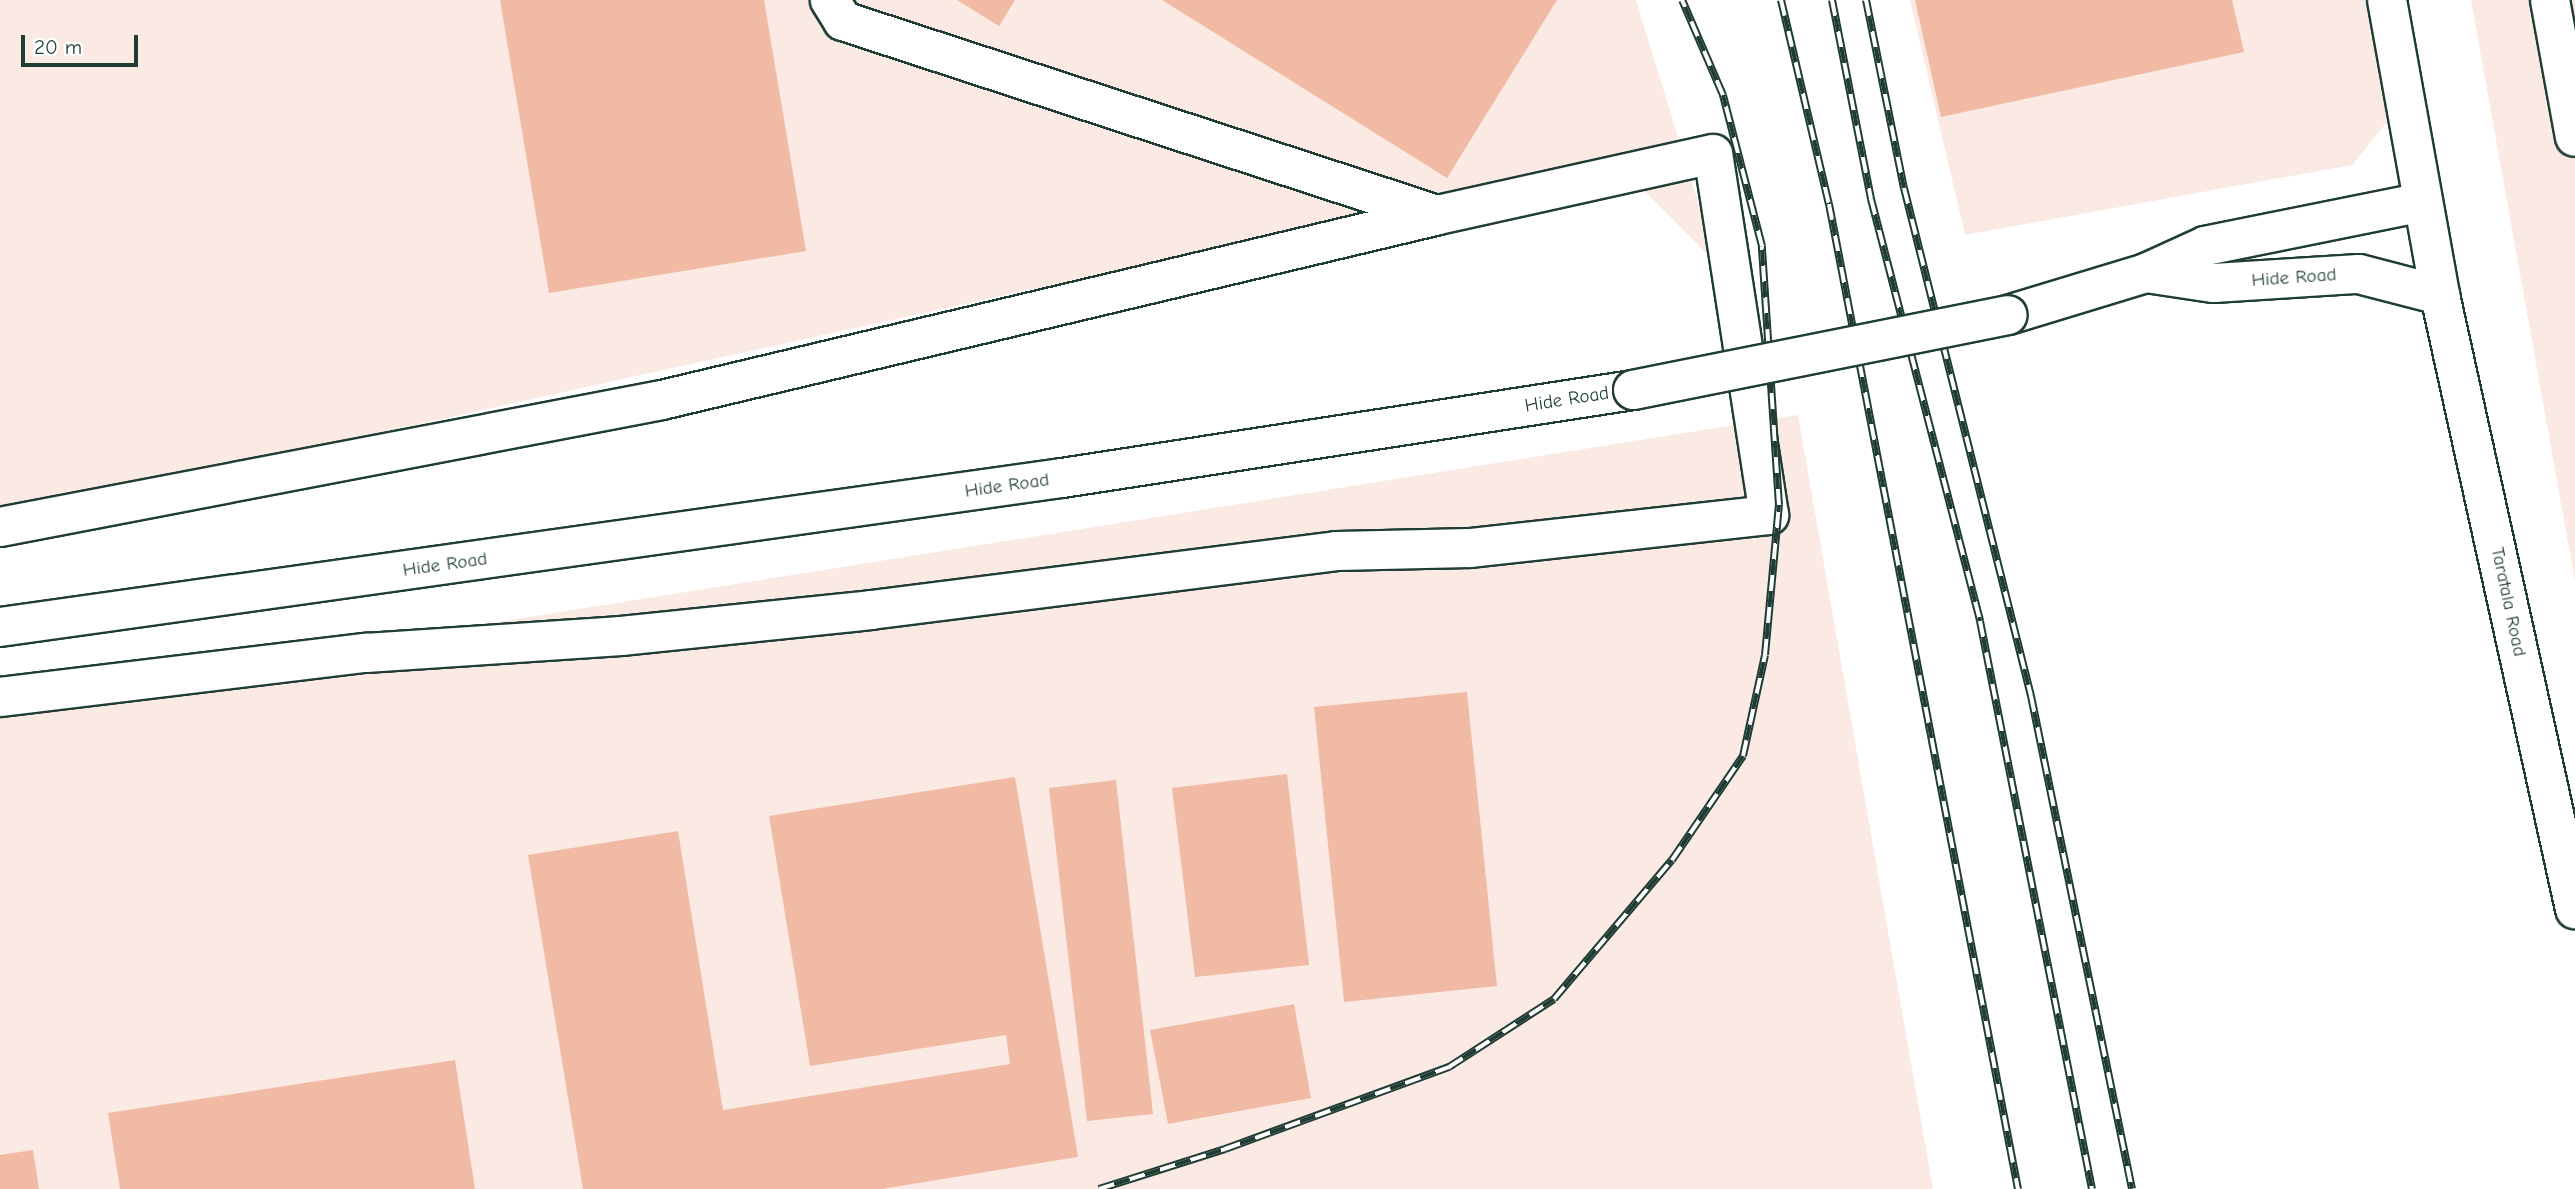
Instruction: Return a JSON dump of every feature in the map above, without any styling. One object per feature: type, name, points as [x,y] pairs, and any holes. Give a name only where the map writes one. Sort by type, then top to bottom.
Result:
[{"type":"street","points":[[830,0],[843,21],[1437,215]]},
{"type":"street","name":"Taratala Road","points":[[2387,0],[2440,295],[2575,909]]},
{"type":"street","points":[[2550,0],[2575,137]]},
{"type":"street","points":[[0,527],[662,400],[1437,215],[1713,154],[1769,515],[1470,548],[1336,551],[871,610],[621,636],[366,653],[0,697]]},
{"type":"street","name":"Hide Road","points":[[0,627],[1062,478],[1633,390],[2008,315],[2147,273],[2205,246],[2423,202]]},
{"type":"street","name":"Hide Road","points":[[2147,273],[2214,284],[2359,274],[2440,295]]},
{"type":"shaded area","points":[[0,0],[1636,0],[1717,264],[1615,161],[0,516]]},
{"type":"shaded area","points":[[1910,0],[2365,0],[2388,121],[2352,165],[1965,235]]},
{"type":"shaded area","points":[[2471,0],[2575,0],[2575,582]]},
{"type":"shaded area","points":[[1798,415],[1933,1189],[0,1189],[0,701]]},
{"type":"building","points":[[500,0],[764,0],[806,251],[549,293]]},
{"type":"building","points":[[957,0],[1015,0],[999,26]]},
{"type":"building","points":[[1162,0],[1557,0],[1447,178]]},
{"type":"building","points":[[1915,0],[2232,0],[2244,52],[1941,117]]},
{"type":"building","points":[[1467,692],[1497,986],[1344,1002],[1314,707]]},
{"type":"building","points":[[1287,774],[1309,965],[1195,977],[1172,788]]},
{"type":"building","points":[[1015,777],[1078,1157],[882,1189],[583,1189],[528,855],[678,831],[723,1110],[1010,1064],[1006,1035],[810,1066],[769,816]]},
{"type":"building","points":[[1116,780],[1153,1114],[1087,1121],[1049,788]]},
{"type":"building","points":[[1294,1004],[1311,1098],[1168,1124],[1150,1030]]},
{"type":"building","points":[[455,1060],[475,1189],[120,1189],[108,1113]]},
{"type":"building","points":[[33,1150],[39,1189],[0,1189],[0,1155]]},
{"type":"railway","points":[[1099,1189],[1225,1149],[1449,1067],[1554,999],[1672,860],[1743,756],[1765,655],[1779,505],[1762,246],[1723,95],[1682,0]]},
{"type":"railway","points":[[1781,0],[1829,204],[2018,1189]]},
{"type":"railway","points":[[1832,0],[1871,199],[1980,621],[2092,1189]]},
{"type":"railway","points":[[1866,0],[1904,188],[2031,696],[2132,1189]]}]
